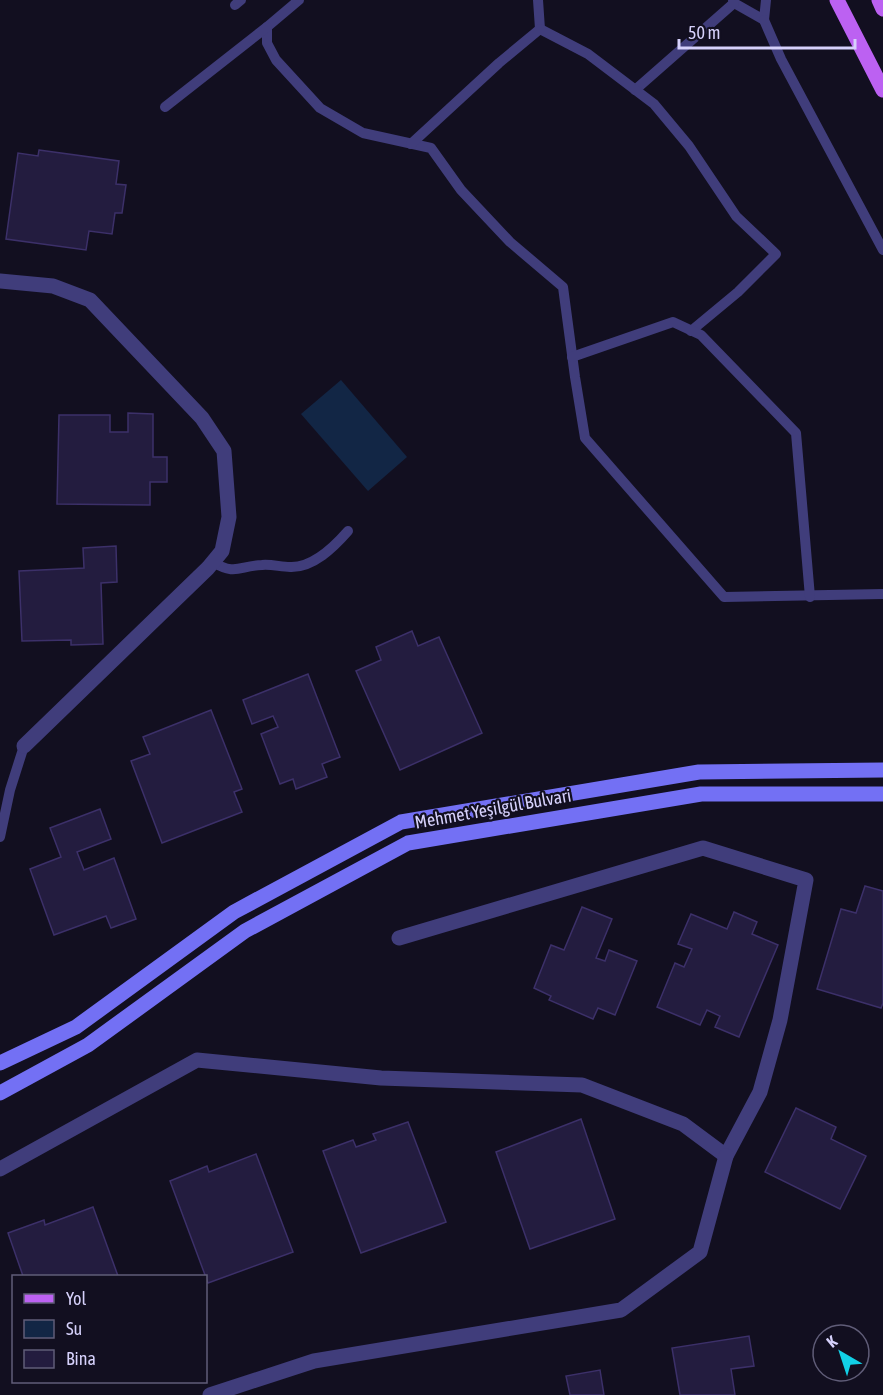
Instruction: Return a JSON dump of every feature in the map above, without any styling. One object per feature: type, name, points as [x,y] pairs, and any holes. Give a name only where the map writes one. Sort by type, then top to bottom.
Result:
[{"type":"main road","points":[[837,0],[883,90]]},
{"type":"main road","points":[[879,0],[883,9]]},
{"type":"main road","name":"Mehmet Yeşilgül Bulvari","points":[[0,1063],[76,1027],[234,912],[401,822],[699,772],[883,770]]},
{"type":"main road","name":"Mehmet Yeşilgül Bulvari","points":[[0,1093],[88,1045],[245,931],[408,843],[701,794],[883,794]]},
{"type":"street","points":[[0,281],[52,286],[90,300],[202,418],[224,451],[230,517],[222,551],[24,746]]},
{"type":"street","points":[[210,1395],[314,1361],[621,1310],[700,1252],[726,1156],[760,1092],[780,1020],[806,880],[703,848],[399,939]]},
{"type":"street","points":[[0,1169],[197,1060],[381,1078],[582,1085],[683,1124],[726,1156]]},
{"type":"lane","points":[[165,107],[298,0]]},
{"type":"lane","points":[[538,0],[540,29]]},
{"type":"lane","points":[[766,0],[764,20],[781,59],[883,250]]},
{"type":"lane","points":[[635,90],[734,1],[764,20]]},
{"type":"lane","points":[[267,27],[267,43],[276,60],[320,108],[363,133],[431,148],[461,190],[510,242],[563,288],[585,438],[724,597],[883,594]]},
{"type":"lane","points":[[411,144],[499,63],[540,29]]},
{"type":"lane","points":[[540,29],[588,54],[654,104],[689,147],[736,216],[776,254],[738,292],[691,331]]},
{"type":"lane","points":[[572,357],[673,322],[701,335],[796,433],[810,597]]},
{"type":"lane","points":[[212,562],[227,570],[241,570],[261,565],[291,567],[303,565],[312,562],[331,548],[348,531]]},
{"type":"lane","points":[[0,837],[10,790],[24,746]]},
{"type":"water","points":[[341,380],[407,457],[368,491],[301,414]]},
{"type":"building","points":[[39,150],[119,161],[116,184],[126,185],[122,213],[115,213],[112,234],[89,231],[86,250],[6,239],[18,153],[38,156]]},
{"type":"building","points":[[128,413],[153,414],[153,457],[167,457],[167,482],[150,482],[150,505],[57,504],[59,415],[110,415],[110,432],[128,432]]},
{"type":"building","points":[[116,546],[117,582],[101,583],[103,644],[71,645],[71,640],[22,641],[19,571],[84,568],[83,548]]},
{"type":"building","points":[[412,631],[418,646],[439,637],[482,733],[400,770],[356,671],[381,660],[376,647]]},
{"type":"building","points":[[308,674],[340,757],[322,764],[327,777],[296,789],[293,779],[280,784],[261,734],[278,727],[273,716],[252,724],[243,700]]},
{"type":"building","points":[[211,710],[242,789],[234,792],[242,812],[162,843],[131,761],[150,754],[143,737]]},
{"type":"building","points":[[100,809],[111,839],[77,852],[84,870],[114,858],[136,919],[111,928],[106,916],[54,935],[30,869],[61,857],[50,828]]},
{"type":"building","points":[[865,886],[883,891],[883,1003],[881,1008],[817,989],[841,909],[856,913]]},
{"type":"building","points":[[582,907],[612,919],[596,958],[605,961],[609,950],[637,961],[615,1015],[598,1008],[593,1019],[549,1000],[551,996],[534,988],[551,945],[564,950]]},
{"type":"building","points":[[734,912],[757,922],[752,934],[778,945],[739,1037],[715,1027],[720,1016],[707,1010],[700,1025],[657,1007],[675,963],[684,967],[692,949],[678,944],[691,914],[727,929]]},
{"type":"building","points":[[796,1108],[836,1127],[831,1139],[866,1156],[840,1209],[765,1172]]},
{"type":"building","points":[[581,1119],[615,1219],[530,1249],[496,1152]]},
{"type":"building","points":[[408,1122],[446,1222],[361,1253],[323,1151],[353,1140],[356,1147],[376,1140],[373,1134]]},
{"type":"building","points":[[256,1154],[293,1252],[208,1283],[207,1275],[205,1275],[170,1181],[207,1166],[209,1172]]},
{"type":"building","points":[[93,1207],[118,1275],[23,1275],[8,1233],[44,1220],[45,1225]]},
{"type":"building","points":[[749,1336],[754,1366],[731,1369],[735,1395],[680,1395],[672,1348]]},
{"type":"building","points":[[600,1370],[604,1395],[570,1395],[566,1376]]}]
